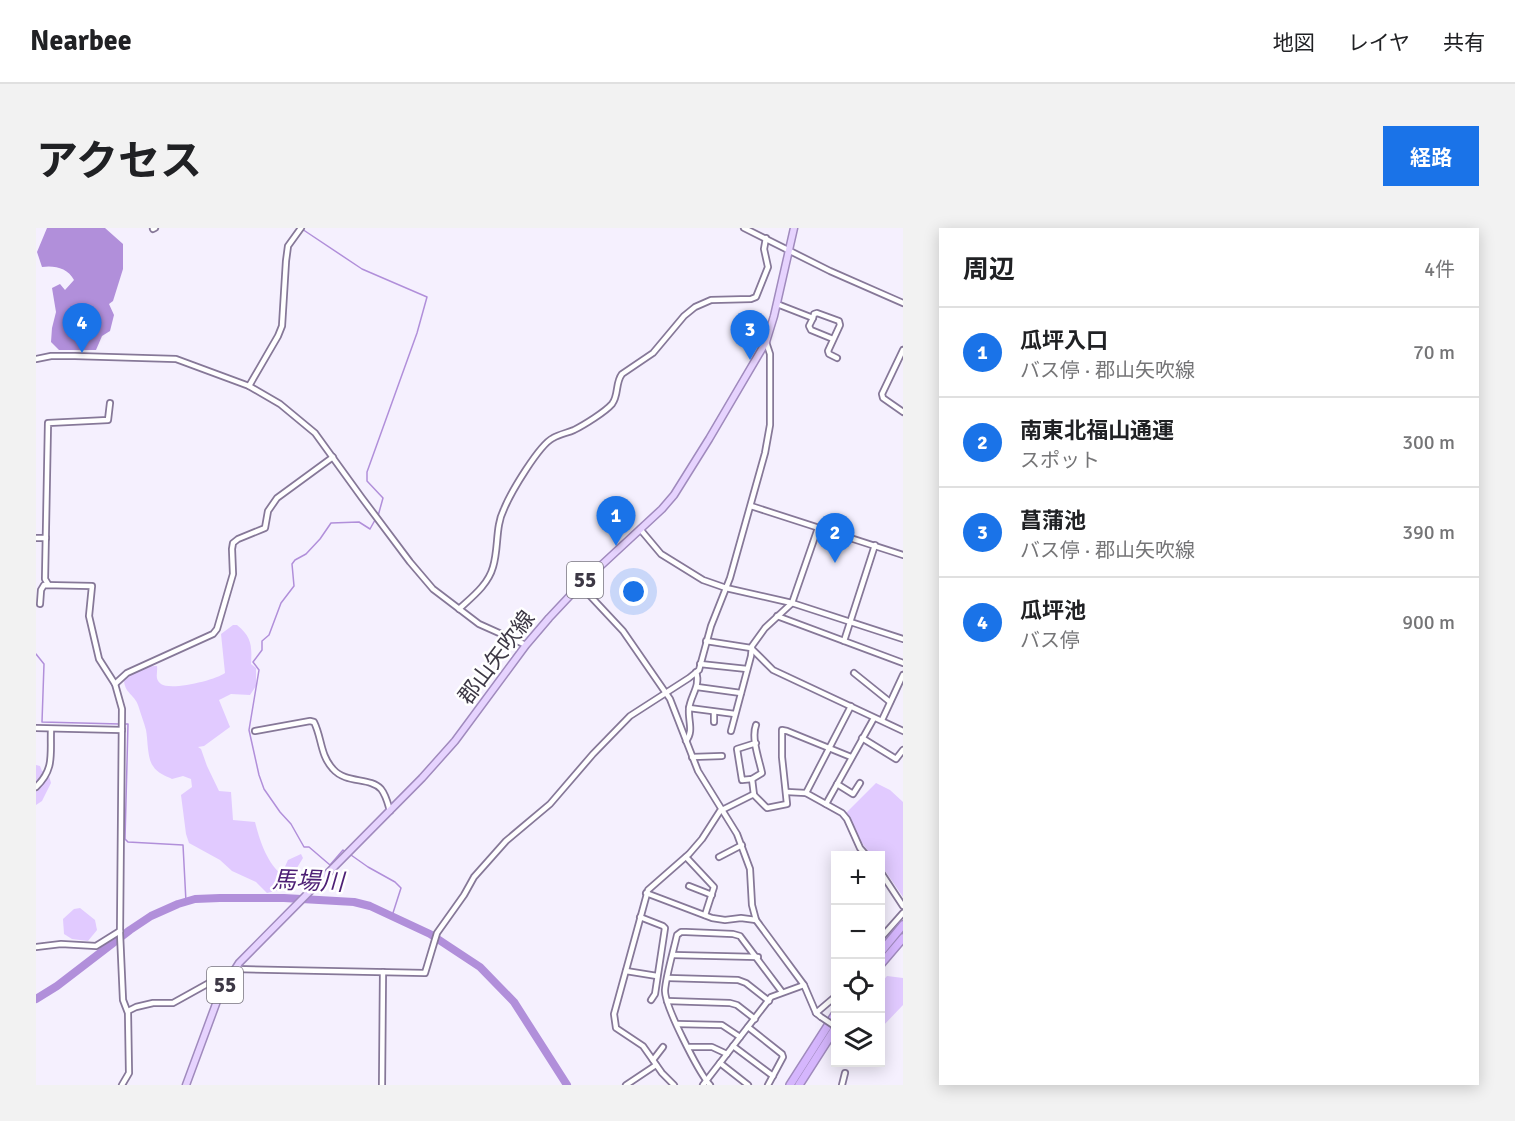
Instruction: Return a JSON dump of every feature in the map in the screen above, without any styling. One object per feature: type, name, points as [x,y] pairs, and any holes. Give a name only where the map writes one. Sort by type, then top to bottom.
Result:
[{"type":"highway","points":[[885,947],[903,926]]},
{"type":"highway","points":[[885,959],[903,938]]},
{"type":"highway","points":[[790,1085],[831,1021]]},
{"type":"highway","points":[[800,1085],[831,1035]]},
{"type":"main road","name":"郡山矢吹線","points":[[186,1085],[220,993],[233,972],[455,741],[526,645],[580,585],[662,509],[678,489],[766,342],[794,228]]},
{"type":"street","points":[[249,386],[282,326],[288,246],[301,228]]},
{"type":"street","points":[[744,228],[903,303]]},
{"type":"street","points":[[459,609],[489,577],[494,566],[501,514],[541,447],[552,438],[581,427],[612,404],[622,374],[653,353],[684,316],[695,307],[711,300],[756,297],[768,267],[764,249],[766,238]]},
{"type":"street","points":[[777,304],[813,318]]},
{"type":"street","points":[[833,339],[811,330],[809,326],[814,314],[818,313],[839,321],[840,325],[828,351],[837,358]]},
{"type":"street","points":[[128,1011],[153,1003],[173,1003],[233,972],[425,973],[437,933],[474,877],[506,842],[550,804],[625,720],[644,706],[667,694],[696,672],[726,588],[769,433],[770,354],[766,342]]},
{"type":"street","points":[[903,350],[882,394],[903,412]]},
{"type":"street","points":[[36,359],[59,356],[181,360],[249,386],[309,426],[420,575],[433,589],[489,630],[526,645]]},
{"type":"street","points":[[896,365],[903,369]]},
{"type":"street","points":[[48,584],[45,579],[48,423],[108,420],[110,403]]},
{"type":"street","points":[[114,684],[127,673],[213,634],[217,629],[232,580],[233,543],[265,528],[268,511],[277,498],[333,457]]},
{"type":"street","points":[[750,506],[903,555]]},
{"type":"street","points":[[731,731],[751,648],[765,628],[792,603],[818,528]]},
{"type":"street","points":[[640,529],[666,559],[693,575],[726,588],[792,603],[903,639]]},
{"type":"street","points":[[36,538],[46,538]]},
{"type":"street","points":[[844,641],[875,545]]},
{"type":"street","points":[[40,604],[42,588],[48,584],[92,586],[90,619],[100,663],[114,684],[122,710],[120,932],[123,1000],[128,1011],[129,1073],[122,1085]]},
{"type":"street","points":[[580,585],[623,631],[667,694],[692,757],[742,846],[750,869],[752,905],[756,920],[804,985],[816,1013],[831,1024]]},
{"type":"street","points":[[777,616],[903,663]]},
{"type":"street","points":[[706,642],[751,648],[770,667],[903,731]]},
{"type":"street","points":[[700,664],[747,669]]},
{"type":"street","points":[[686,741],[691,734],[689,708],[697,687],[696,672]]},
{"type":"street","points":[[854,673],[890,702]]},
{"type":"street","points":[[882,720],[903,675]]},
{"type":"street","points":[[697,687],[741,693]]},
{"type":"street","points":[[806,793],[851,706]]},
{"type":"street","points":[[689,708],[735,714]]},
{"type":"street","points":[[714,712],[714,722]]},
{"type":"street","points":[[826,804],[874,718]]},
{"type":"street","points":[[255,731],[314,722],[322,752],[336,773],[354,781],[377,786],[384,795],[390,811]]},
{"type":"street","points":[[690,724],[698,724]]},
{"type":"street","points":[[756,724],[754,730],[762,774],[752,779],[742,780],[736,749],[756,744]]},
{"type":"street","points":[[36,728],[122,730]]},
{"type":"street","points":[[36,788],[49,770],[51,729]]},
{"type":"street","points":[[752,779],[754,795],[767,808],[787,804],[782,757],[782,730],[851,757]]},
{"type":"street","points":[[862,738],[896,759],[903,750]]},
{"type":"street","points":[[692,757],[722,756]]},
{"type":"street","points":[[837,784],[853,794],[860,783]]},
{"type":"street","points":[[786,792],[806,793],[845,816],[864,851]]},
{"type":"street","points":[[674,1085],[643,1046],[616,1028],[614,1014],[646,893],[686,857],[702,839],[722,809],[754,795]]},
{"type":"street","points":[[719,857],[742,846]]},
{"type":"street","points":[[686,857],[713,884],[705,915]]},
{"type":"street","points":[[885,879],[903,906]]},
{"type":"street","points":[[689,886],[712,895]]},
{"type":"street","points":[[646,893],[725,920],[741,918],[756,920]]},
{"type":"street","points":[[885,933],[903,913]]},
{"type":"street","points":[[640,917],[665,928],[655,994],[651,1000]]},
{"type":"street","points":[[36,947],[61,944],[96,946],[120,932]]},
{"type":"street","points":[[782,992],[744,939],[733,934],[681,932],[677,935],[665,989],[666,1001],[707,1083],[771,997],[804,985]]},
{"type":"street","points":[[662,945],[675,947]]},
{"type":"street","points":[[673,955],[758,957]]},
{"type":"street","points":[[626,971],[657,976]]},
{"type":"street","points":[[382,1085],[383,972]]},
{"type":"street","points":[[668,978],[738,980],[746,982],[768,1001]]},
{"type":"street","points":[[816,1013],[831,1000]]},
{"type":"street","points":[[666,1001],[733,1004],[754,1018]]},
{"type":"street","points":[[676,1024],[722,1025],[740,1037]]},
{"type":"street","points":[[748,1027],[782,1054],[783,1057],[768,1085]]},
{"type":"street","points":[[733,1046],[773,1076]]},
{"type":"street","points":[[653,1060],[663,1047]]},
{"type":"street","points":[[688,1047],[712,1047],[727,1054]]},
{"type":"street","points":[[720,1063],[748,1085]]},
{"type":"street","points":[[626,1085],[657,1065]]},
{"type":"street","points":[[842,1085],[845,1074]]},
{"type":"shaded area","points":[[47,228],[105,228],[123,244],[123,269],[113,301],[109,304],[114,315],[110,331],[102,336],[96,350],[59,350],[51,342],[56,312],[52,288],[60,284],[65,290],[74,280],[60,268],[42,267],[37,252]]},
{"type":"shaded area","points":[[233,625],[242,629],[250,642],[251,664],[256,668],[256,686],[250,695],[231,694],[219,700],[230,727],[204,746],[198,747],[201,749],[219,791],[231,792],[233,820],[255,822],[264,849],[275,868],[280,873],[288,860],[301,854],[303,858],[284,889],[267,893],[256,882],[232,871],[220,860],[189,843],[181,795],[192,787],[191,779],[183,776],[172,779],[153,766],[138,704],[126,689],[124,681],[139,670],[153,666],[157,666],[159,682],[166,686],[193,684],[220,676],[225,673],[221,634]]},
{"type":"shaded area","points":[[36,765],[40,766],[42,771],[48,772],[51,783],[42,801],[36,805]]},
{"type":"shaded area","points":[[876,783],[890,790],[903,802],[903,897],[885,871],[885,851],[868,851],[845,814]]},
{"type":"shaded area","points":[[80,908],[95,920],[97,930],[88,941],[72,939],[64,934],[63,919],[74,909]]},
{"type":"shaded area","points":[[887,976],[903,978],[903,1005],[885,1024],[885,1013],[885,978]]},
{"type":"waterway","points":[[302,229],[362,269],[427,297],[417,333],[367,472],[367,481],[383,498],[378,516]]},
{"type":"waterway","points":[[346,852],[343,850],[330,865],[309,847],[304,847],[291,824],[264,789],[249,730],[259,670],[253,662],[262,650],[262,641],[269,635],[281,603],[294,586],[292,564],[295,560],[306,554],[331,523],[359,522],[370,529],[375,520]]},
{"type":"waterway","points":[[36,654],[44,664],[42,722],[120,724]]},
{"type":"waterway","points":[[125,724],[128,724],[125,839],[128,842],[183,845],[186,902]]},
{"type":"waterway","points":[[351,855],[401,888],[392,916]]},
{"type":"waterway","name":"馬場川","points":[[36,999],[57,986],[130,930],[151,916],[178,904],[195,899],[220,898],[284,898],[354,902],[370,906],[430,934],[480,967],[514,1002],[567,1085]]},
{"type":"place","name":"瓜坪池","points":[[82,353]]},
{"type":"place","name":"菖蒲池","points":[[750,360]]},
{"type":"place","name":"瓜坪入口","points":[[616,546]]},
{"type":"place","name":"南東北福山通運","points":[[835,563]]}]
